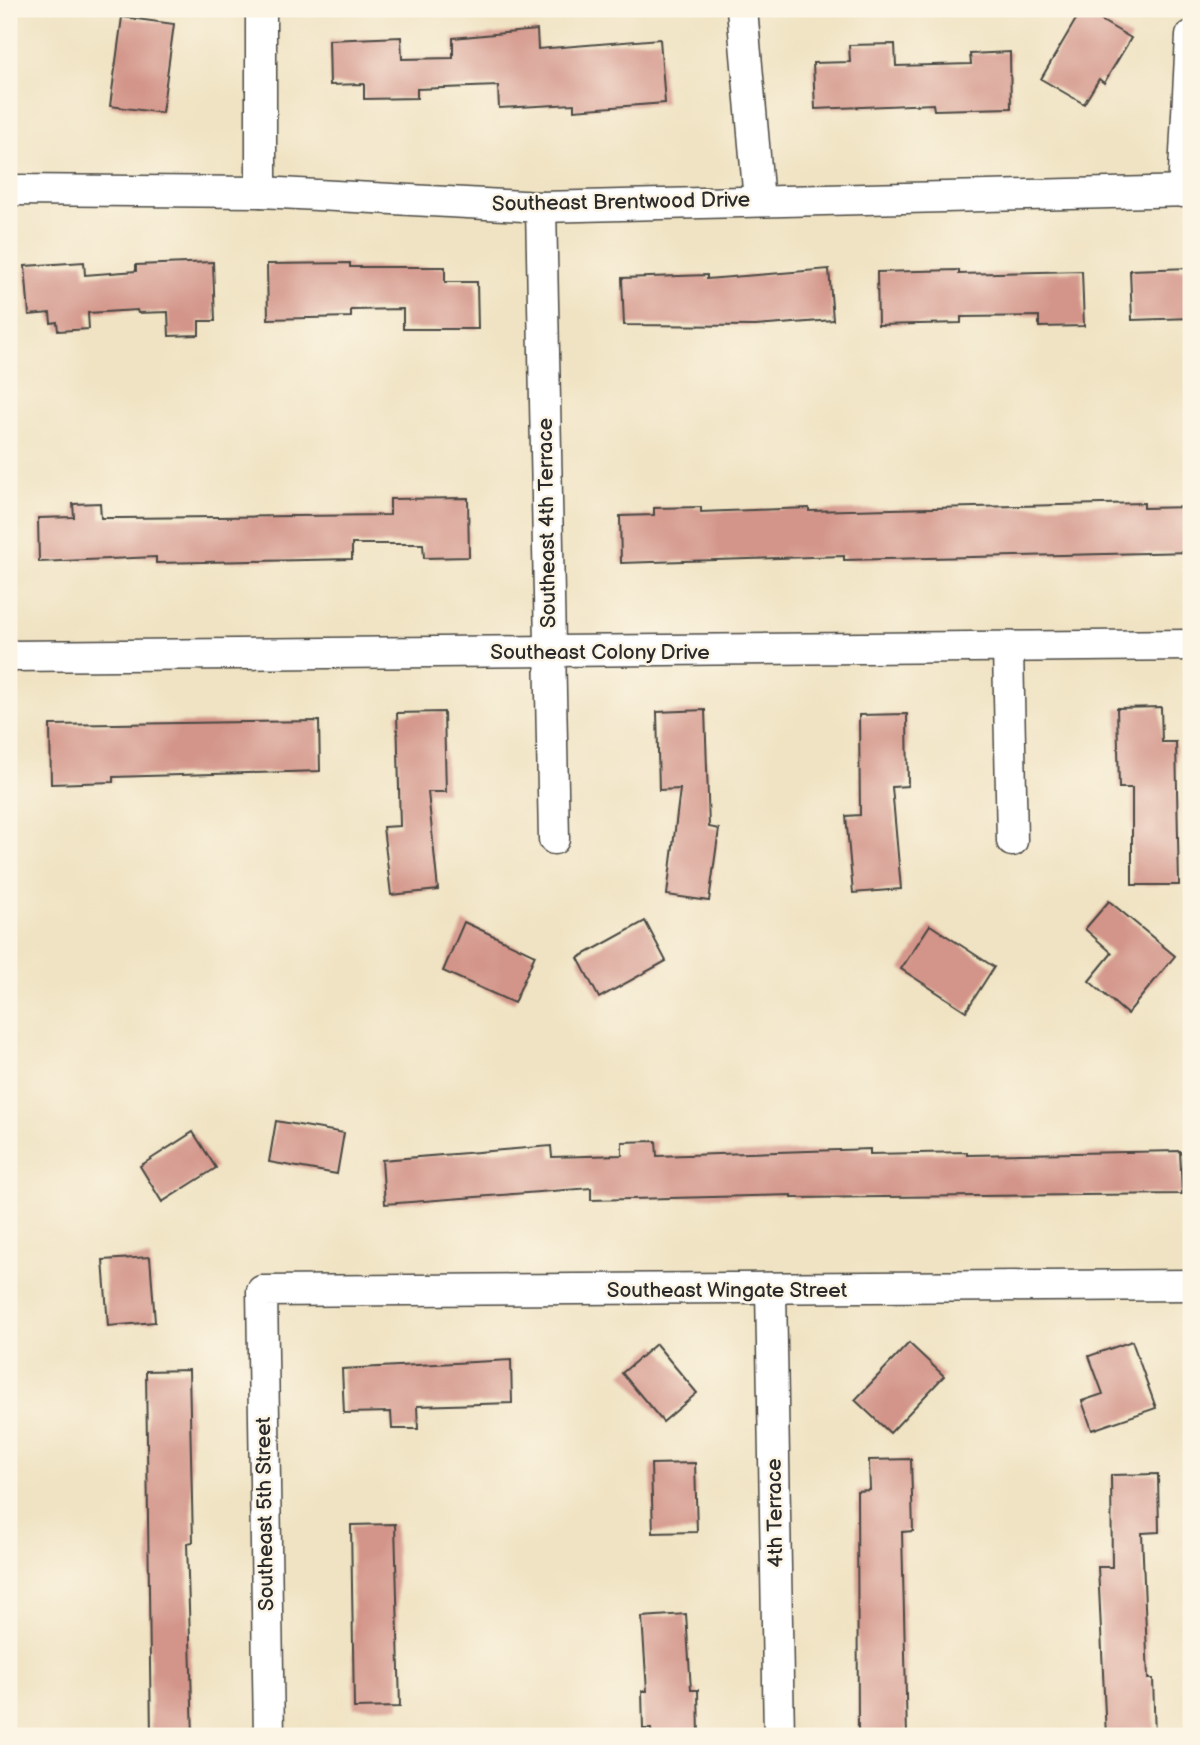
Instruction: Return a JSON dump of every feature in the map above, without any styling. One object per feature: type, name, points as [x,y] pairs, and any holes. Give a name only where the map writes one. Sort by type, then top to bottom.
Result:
[{"type":"street","points":[[261,9],[261,192]]},
{"type":"street","points":[[741,9],[759,201]]},
{"type":"street","points":[[1187,192],[1191,36]]},
{"type":"street","name":"Southeast Brentwood Drive","points":[[9,190],[261,192],[541,207],[1187,192]]},
{"type":"street","name":"Southeast 4th Terrace","points":[[541,207],[554,839]]},
{"type":"street","name":"Southeast Colony Drive","points":[[9,656],[69,653],[549,652],[1191,645]]},
{"type":"street","points":[[1008,648],[1012,841]]},
{"type":"street","name":"Southeast Wingate Street","points":[[262,1291],[771,1290],[1191,1285]]},
{"type":"street","name":"4th Terrace","points":[[771,1290],[779,1736]]},
{"type":"street","name":"Southeast 5th Street","points":[[262,1291],[269,1736]]},
{"type":"building","points":[[1082,9],[1131,38],[1104,83],[1099,79],[1084,104],[1041,79]]},
{"type":"building","points":[[122,17],[174,24],[162,113],[110,106]]},
{"type":"building","points":[[537,30],[538,49],[660,39],[665,103],[574,110],[574,104],[499,108],[498,86],[417,89],[417,98],[364,99],[364,84],[330,85],[329,40],[401,37],[402,59],[453,58],[453,38]]},
{"type":"building","points":[[895,44],[896,66],[971,64],[970,54],[1010,52],[1011,108],[934,110],[933,104],[815,109],[813,63],[850,62],[849,45]]},
{"type":"building","points":[[84,262],[85,275],[136,271],[136,265],[213,262],[215,321],[199,321],[199,335],[169,336],[168,312],[138,313],[137,310],[88,313],[89,329],[58,331],[57,322],[51,323],[50,313],[29,315],[25,266]]},
{"type":"building","points":[[350,263],[350,267],[445,267],[445,282],[477,282],[478,329],[403,329],[403,309],[351,310],[351,317],[268,319],[267,264]]},
{"type":"building","points":[[1191,268],[1191,318],[1132,320],[1130,270]]},
{"type":"building","points":[[829,269],[833,320],[755,326],[624,325],[622,278],[707,275],[707,279]]},
{"type":"building","points":[[959,270],[959,274],[1082,271],[1084,326],[1039,327],[1039,316],[961,317],[961,323],[878,325],[877,272]]},
{"type":"building","points":[[468,498],[469,557],[424,558],[423,544],[352,544],[352,559],[156,563],[156,557],[39,562],[38,518],[74,517],[73,504],[100,503],[101,518],[390,515],[390,499]]},
{"type":"building","points":[[1144,503],[1144,508],[1191,507],[1191,552],[844,560],[844,556],[621,563],[620,516],[654,515],[654,508],[701,507],[701,512],[809,508],[809,511]]},
{"type":"building","points":[[1161,707],[1162,742],[1176,742],[1179,885],[1132,885],[1132,788],[1119,788],[1117,708]]},
{"type":"building","points":[[705,710],[709,827],[719,829],[709,901],[667,895],[680,789],[659,790],[657,712]]},
{"type":"building","points":[[444,712],[446,792],[428,792],[438,890],[391,895],[383,827],[400,826],[397,713]]},
{"type":"building","points":[[907,714],[908,786],[892,787],[901,889],[853,893],[846,816],[860,815],[859,715]]},
{"type":"building","points":[[319,721],[320,771],[113,777],[113,782],[51,784],[50,725]]},
{"type":"building","points":[[1109,901],[1175,956],[1127,1014],[1089,981],[1112,953],[1085,929]]},
{"type":"building","points":[[645,921],[666,961],[599,998],[578,958]]},
{"type":"building","points":[[464,922],[535,955],[514,1003],[443,971]]},
{"type":"building","points":[[930,925],[994,967],[966,1011],[901,969]]},
{"type":"building","points":[[276,1121],[344,1133],[337,1174],[269,1162]]},
{"type":"building","points":[[193,1132],[216,1168],[162,1202],[140,1166]]},
{"type":"building","points":[[656,1141],[657,1156],[870,1149],[870,1154],[967,1152],[967,1155],[1180,1151],[1182,1194],[792,1198],[792,1195],[591,1200],[591,1188],[385,1204],[382,1160],[551,1146],[552,1157],[622,1155],[622,1142]]},
{"type":"building","points":[[150,1257],[155,1322],[108,1326],[103,1260]]},
{"type":"building","points":[[1132,1341],[1156,1408],[1092,1430],[1082,1401],[1103,1394],[1089,1356]]},
{"type":"building","points":[[909,1343],[944,1376],[890,1433],[855,1400]]},
{"type":"building","points":[[656,1344],[697,1393],[663,1422],[622,1373]]},
{"type":"building","points":[[511,1360],[512,1403],[417,1406],[418,1429],[392,1429],[391,1412],[344,1413],[342,1369]]},
{"type":"building","points":[[189,1370],[193,1542],[187,1543],[193,1736],[151,1736],[146,1371]]},
{"type":"building","points":[[911,1459],[913,1531],[902,1532],[907,1736],[858,1736],[857,1491],[870,1490],[869,1460]]},
{"type":"building","points":[[695,1463],[697,1532],[653,1533],[651,1464]]},
{"type":"building","points":[[1158,1474],[1159,1532],[1142,1533],[1148,1679],[1153,1679],[1155,1736],[1106,1736],[1098,1567],[1112,1567],[1111,1475]]},
{"type":"building","points":[[395,1524],[400,1707],[354,1708],[351,1525]]},
{"type":"building","points":[[686,1614],[691,1690],[698,1690],[699,1736],[652,1736],[651,1729],[643,1729],[642,1691],[647,1691],[642,1617]]}]
